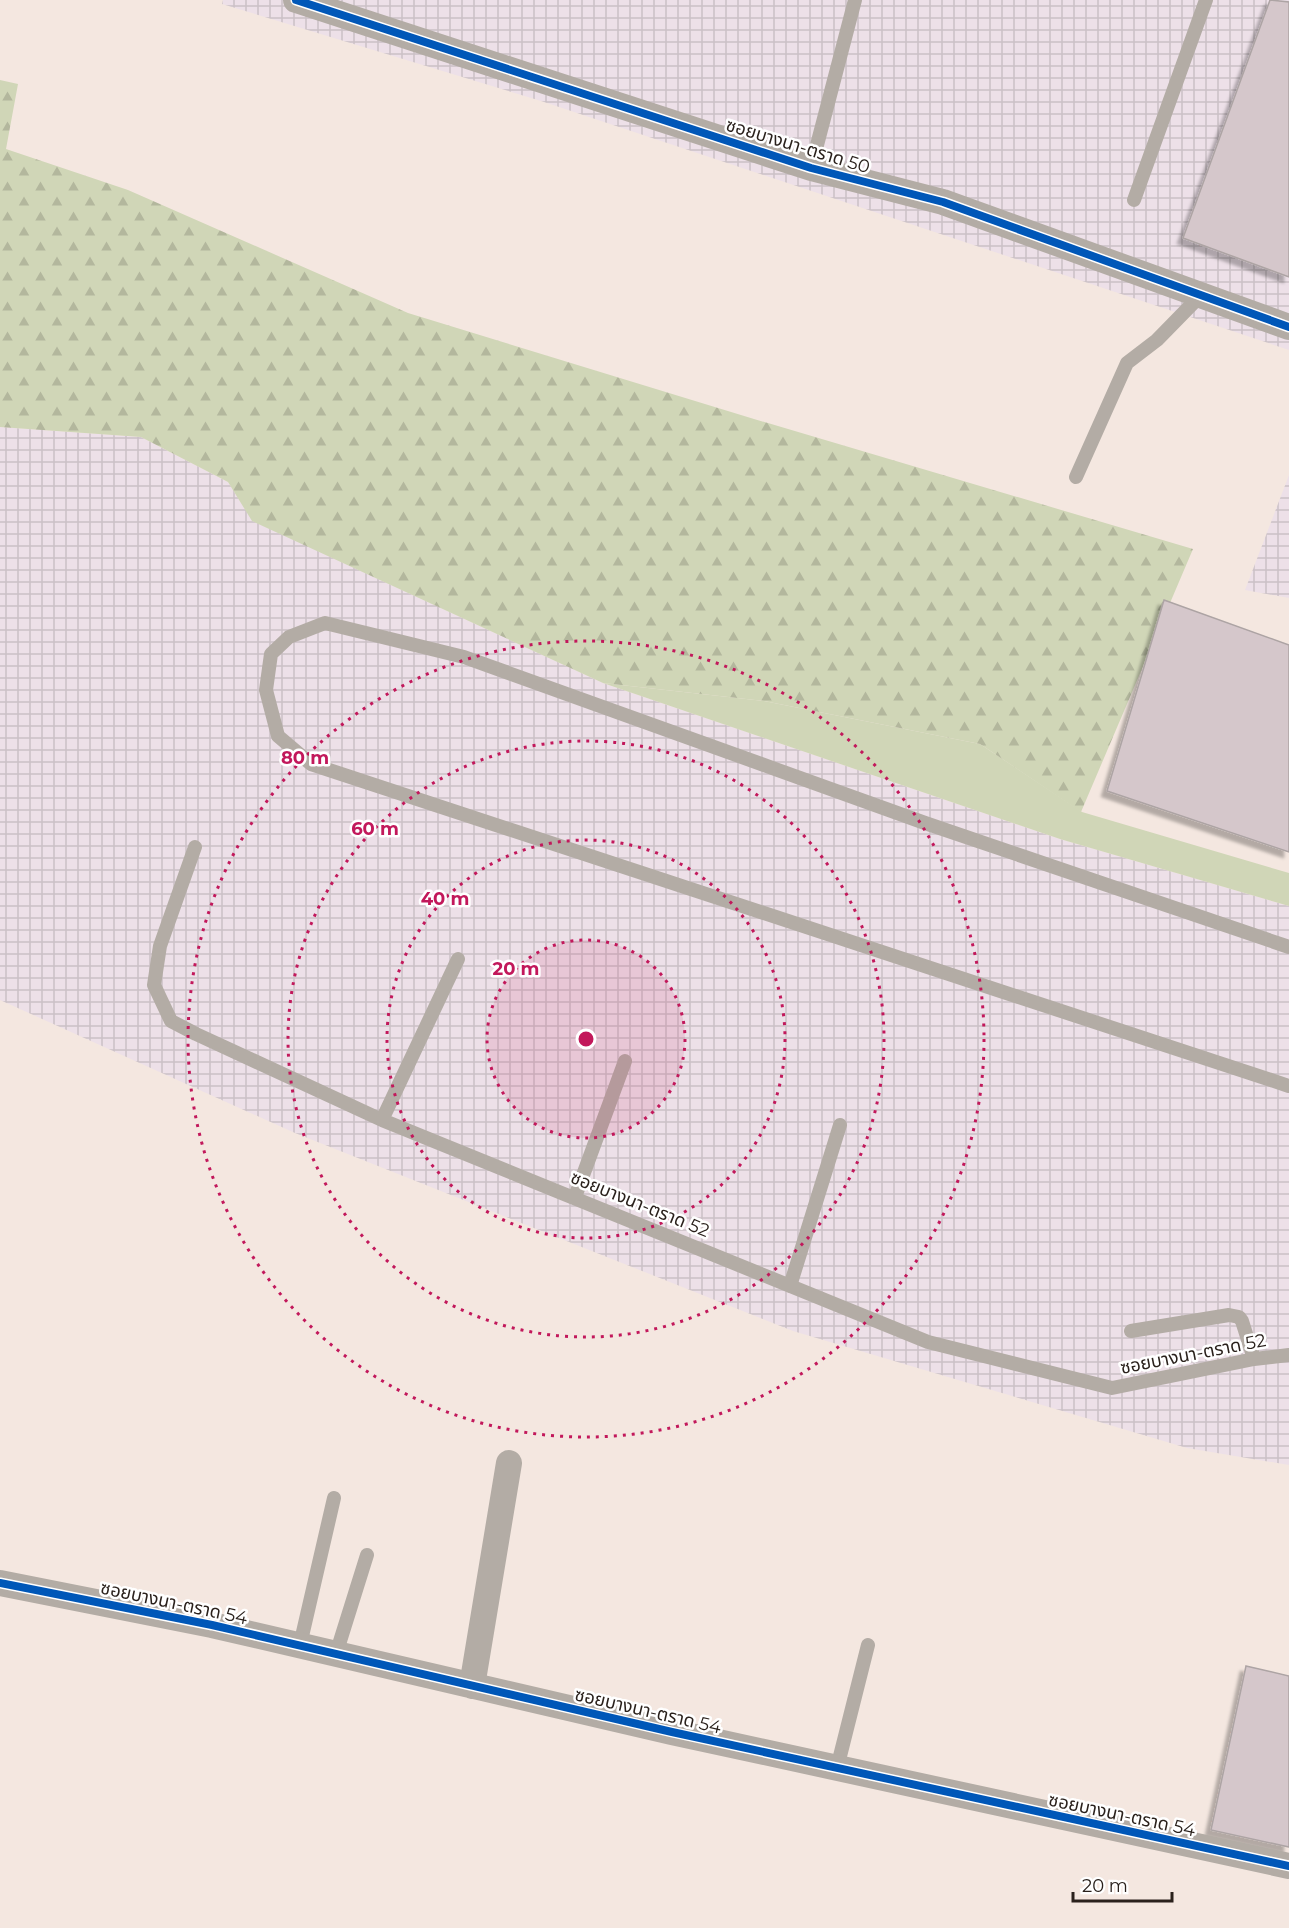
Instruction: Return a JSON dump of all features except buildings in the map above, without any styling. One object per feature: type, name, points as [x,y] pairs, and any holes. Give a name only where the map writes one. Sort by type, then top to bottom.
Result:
[{"type":"street","name":"ซอยบางนา-ตราด 50","points":[[296,0],[811,168],[944,202],[1289,327]]},
{"type":"street","points":[[472,1686],[509,1463]]},
{"type":"street","name":"ซอยบางนา-ตราด 54","points":[[0,1583],[212,1625],[837,1768],[1289,1866]]},
{"type":"lane","points":[[811,168],[855,0]]},
{"type":"lane","points":[[1134,200],[1206,0]]},
{"type":"lane","points":[[1076,477],[1127,363],[1157,340],[1201,295]]},
{"type":"lane","points":[[1289,947],[925,823],[464,657],[325,623],[289,637],[271,654],[266,690],[278,736],[311,764],[1289,1086]]},
{"type":"lane","name":"ซอยบางนา-ตราด 52","points":[[195,847],[160,945],[154,985],[171,1021],[382,1120],[928,1342],[1112,1388],[1254,1359],[1289,1355]]},
{"type":"lane","points":[[382,1120],[458,959]]},
{"type":"lane","points":[[575,1197],[625,1061]]},
{"type":"lane","points":[[790,1286],[840,1125]]},
{"type":"lane","points":[[1131,1331],[1229,1315],[1239,1317],[1254,1359]]},
{"type":"lane","points":[[300,1645],[334,1498]]},
{"type":"lane","points":[[336,1654],[367,1556]]},
{"type":"lane","points":[[837,1768],[868,1645]]},
{"type":"shaded area","points":[[223,0],[1289,0],[1289,350],[541,101],[222,4]]},
{"type":"shaded area","points":[[0,427],[141,437],[228,482],[253,521],[603,683],[1060,839],[1289,906],[1289,1465],[1187,1448],[793,1331],[295,1133],[0,1000]]},
{"type":"shaded area","points":[[1289,475],[1289,598],[1245,590]]},
{"type":"green space","points":[[0,80],[18,84],[6,149],[128,190],[408,313],[754,419],[1193,549],[1081,812],[980,744],[764,701],[603,683],[252,521],[228,482],[141,437],[0,427]]},
{"type":"green space","points":[[603,683],[764,701],[980,744],[1082,812],[1289,873],[1289,906],[1060,839]]},
{"type":"cycle path","points":[[296,0],[811,168],[943,202],[1289,327]]},
{"type":"cycle path","points":[[0,1583],[212,1625],[672,1732],[1289,1866]]}]
